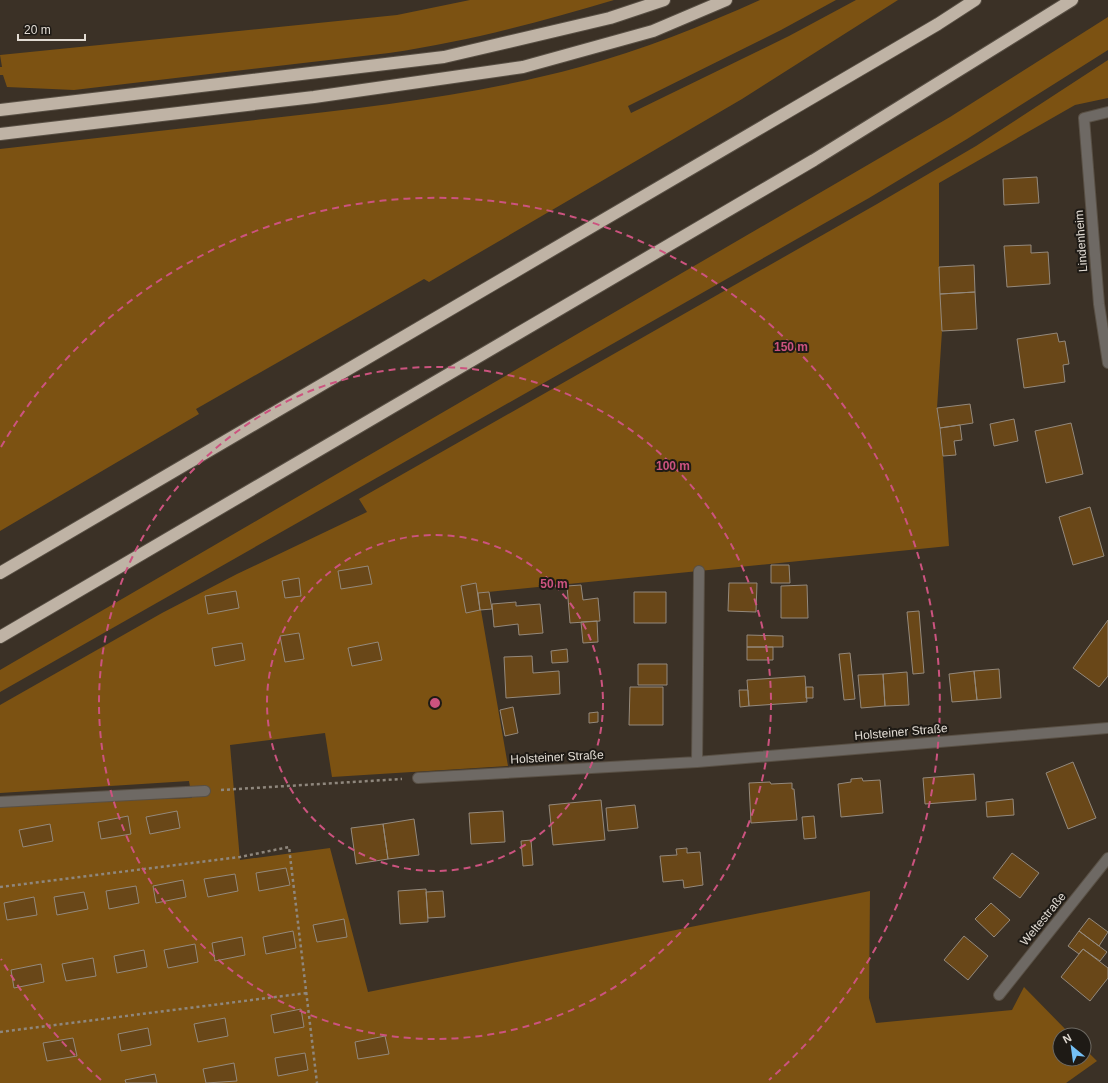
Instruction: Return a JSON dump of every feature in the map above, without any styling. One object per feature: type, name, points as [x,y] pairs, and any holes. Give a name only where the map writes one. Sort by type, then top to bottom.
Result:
[{"type":"highway","points":[[0,110],[444,57],[610,18],[664,0]]},
{"type":"highway","points":[[0,134],[314,97],[523,67],[653,30],[726,0]]},
{"type":"highway","points":[[0,573],[931,28],[975,0]]},
{"type":"highway","points":[[0,637],[814,160],[1072,0]]},
{"type":"street","name":"Lindenheim","points":[[1108,112],[1084,118],[1099,304],[1108,363]]},
{"type":"street","points":[[697,762],[699,571]]},
{"type":"street","name":"Holsteiner Straße","points":[[418,778],[697,762],[1108,728]]},
{"type":"street","points":[[0,802],[205,791]]},
{"type":"street","name":"Weltestraße","points":[[999,995],[1108,858]]},
{"type":"path","points":[[205,791],[418,778]]},
{"type":"path","points":[[0,887],[240,857],[289,847],[317,1083]]},
{"type":"path","points":[[0,1032],[306,993]]},
{"type":"shaded area","points":[[470,0],[614,0],[503,31],[389,53],[74,90],[7,87],[3,75],[0,75],[0,67],[2,67],[0,55],[397,15]]},
{"type":"shaded area","points":[[760,0],[836,0],[781,30],[628,106],[631,113],[789,36],[856,0],[898,0],[742,99],[429,282],[424,279],[196,409],[199,414],[0,531],[0,149],[344,110],[463,93],[541,77],[626,53],[694,28]]},
{"type":"shaded area","points":[[1108,17],[1108,50],[967,139],[869,198],[0,692],[0,670],[950,117]]},
{"type":"shaded area","points":[[1108,60],[1108,98],[1075,105],[939,183],[939,267],[942,331],[937,408],[943,456],[949,546],[478,593],[508,766],[332,777],[325,733],[230,745],[240,860],[330,848],[368,992],[870,891],[869,998],[876,1023],[1012,1010],[1024,987],[1063,1027],[1052,1027],[1052,1067],[1089,1067],[1066,1083],[0,1083],[0,804],[192,798],[189,781],[0,793],[0,705],[162,613],[237,574],[367,512],[359,499],[976,146]]},
{"type":"shaded area","points":[[1092,1056],[1097,1061],[1092,1065]]},
{"type":"building","points":[[1037,177],[1039,203],[1004,205],[1003,179]]},
{"type":"building","points":[[1031,245],[1031,253],[1048,252],[1050,284],[1007,287],[1004,246]]},
{"type":"building","points":[[974,265],[975,292],[940,294],[939,267]]},
{"type":"building","points":[[975,292],[977,329],[942,331],[940,294]]},
{"type":"building","points":[[1057,333],[1059,342],[1065,341],[1069,364],[1063,365],[1065,382],[1024,388],[1017,339]]},
{"type":"building","points":[[970,404],[973,423],[940,428],[937,408]]},
{"type":"building","points":[[1014,419],[1018,441],[994,446],[990,424]]},
{"type":"building","points":[[1071,423],[1083,474],[1046,483],[1035,431]]},
{"type":"building","points":[[960,425],[962,440],[954,441],[956,455],[943,456],[940,428]]},
{"type":"building","points":[[1090,507],[1104,556],[1073,565],[1059,517]]},
{"type":"building","points":[[771,565],[789,565],[790,583],[771,583]]},
{"type":"building","points":[[368,566],[372,584],[341,589],[338,571]]},
{"type":"building","points":[[299,578],[301,596],[285,598],[282,581]]},
{"type":"building","points":[[476,583],[480,610],[466,613],[461,586]]},
{"type":"building","points":[[729,583],[757,583],[756,612],[728,611]]},
{"type":"building","points":[[581,585],[583,600],[598,598],[600,621],[570,623],[567,586]]},
{"type":"building","points":[[807,585],[808,618],[781,618],[781,586]]},
{"type":"building","points":[[236,591],[239,608],[208,614],[205,596]]},
{"type":"building","points":[[489,592],[492,609],[480,610],[478,593]]},
{"type":"building","points":[[634,592],[666,592],[666,623],[634,623]]},
{"type":"building","points":[[516,602],[516,606],[540,604],[543,633],[519,635],[518,624],[494,627],[492,604]]},
{"type":"building","points":[[919,611],[924,673],[913,674],[907,612]]},
{"type":"building","points":[[1108,620],[1108,676],[1099,687],[1073,668]]},
{"type":"building","points":[[597,621],[598,642],[583,643],[581,622]]},
{"type":"building","points":[[299,633],[304,659],[285,662],[280,636]]},
{"type":"building","points":[[747,635],[783,636],[783,647],[747,647]]},
{"type":"building","points":[[378,642],[382,660],[352,666],[348,648]]},
{"type":"building","points":[[242,643],[245,660],[215,666],[212,648]]},
{"type":"building","points":[[747,647],[773,647],[773,660],[747,660]]},
{"type":"building","points":[[567,649],[568,662],[552,663],[551,651]]},
{"type":"building","points":[[850,653],[855,699],[844,700],[839,654]]},
{"type":"building","points":[[532,656],[533,673],[559,671],[560,694],[506,698],[504,657]]},
{"type":"building","points":[[638,664],[667,664],[667,685],[638,685]]},
{"type":"building","points":[[999,669],[1001,698],[977,700],[974,671]]},
{"type":"building","points":[[974,671],[977,700],[952,702],[949,674]]},
{"type":"building","points":[[907,672],[909,705],[885,706],[883,674]]},
{"type":"building","points":[[883,674],[885,706],[861,708],[858,675]]},
{"type":"building","points":[[805,676],[807,702],[749,706],[747,680]]},
{"type":"building","points":[[630,687],[663,687],[663,725],[629,725]]},
{"type":"building","points":[[806,687],[813,687],[813,698],[806,698]]},
{"type":"building","points":[[739,690],[748,690],[749,706],[740,707]]},
{"type":"building","points":[[513,707],[518,733],[505,736],[500,710]]},
{"type":"building","points":[[598,712],[598,722],[589,723],[589,713]]},
{"type":"building","points":[[1073,762],[1096,818],[1068,829],[1046,773]]},
{"type":"building","points":[[974,774],[976,800],[925,804],[923,778]]},
{"type":"building","points":[[862,778],[863,781],[880,780],[883,813],[841,817],[838,784],[851,782],[851,779]]},
{"type":"building","points":[[770,782],[771,784],[792,783],[797,820],[751,823],[749,783]]},
{"type":"building","points":[[1013,799],[1014,815],[987,817],[986,802]]},
{"type":"building","points":[[601,800],[605,840],[553,845],[549,805]]},
{"type":"building","points":[[635,805],[638,828],[608,831],[606,808]]},
{"type":"building","points":[[177,811],[180,828],[150,834],[146,817]]},
{"type":"building","points":[[503,811],[505,842],[471,844],[469,813]]},
{"type":"building","points":[[128,816],[131,834],[101,839],[98,822]]},
{"type":"building","points":[[814,816],[816,838],[804,839],[802,817]]},
{"type":"building","points":[[414,819],[419,855],[388,859],[383,824]]},
{"type":"building","points":[[50,824],[53,841],[23,847],[19,830]]},
{"type":"building","points":[[383,824],[388,859],[356,864],[351,828]]},
{"type":"building","points":[[531,840],[533,865],[523,866],[521,841]]},
{"type":"building","points":[[687,848],[687,853],[700,852],[703,885],[684,888],[683,880],[663,882],[660,856],[677,855],[676,849]]},
{"type":"building","points":[[1012,853],[1039,873],[1020,898],[993,878]]},
{"type":"building","points":[[286,868],[290,885],[259,891],[256,873]]},
{"type":"building","points":[[235,874],[238,891],[208,897],[204,879]]},
{"type":"building","points":[[183,880],[186,897],[156,903],[153,886]]},
{"type":"building","points":[[136,886],[139,903],[109,909],[106,891]]},
{"type":"building","points":[[426,889],[428,922],[400,924],[398,891]]},
{"type":"building","points":[[443,891],[445,917],[428,918],[426,892]]},
{"type":"building","points":[[84,892],[88,909],[57,915],[54,897]]},
{"type":"building","points":[[34,897],[37,915],[7,920],[4,903]]},
{"type":"building","points":[[991,903],[1010,920],[994,937],[975,919]]},
{"type":"building","points":[[1089,918],[1108,932],[1099,946],[1079,931]]},
{"type":"building","points":[[344,919],[347,937],[317,942],[313,925]]},
{"type":"building","points":[[293,931],[296,948],[266,954],[263,937]]},
{"type":"building","points":[[1079,931],[1107,952],[1100,961],[1083,949],[1079,954],[1068,946]]},
{"type":"building","points":[[964,936],[988,956],[968,980],[944,960]]},
{"type":"building","points":[[242,937],[245,955],[215,961],[212,943]]},
{"type":"building","points":[[195,944],[198,962],[168,968],[164,950]]},
{"type":"building","points":[[1083,949],[1108,968],[1108,978],[1090,1001],[1061,977]]},
{"type":"building","points":[[144,950],[147,967],[117,973],[114,956]]},
{"type":"building","points":[[93,958],[96,976],[66,981],[62,964]]},
{"type":"building","points":[[41,964],[44,982],[14,988],[11,970]]},
{"type":"building","points":[[301,1009],[304,1027],[274,1033],[271,1015]]},
{"type":"building","points":[[225,1018],[228,1036],[198,1042],[194,1024]]},
{"type":"building","points":[[148,1028],[151,1045],[121,1051],[118,1034]]},
{"type":"building","points":[[385,1036],[389,1054],[358,1059],[355,1042]]},
{"type":"building","points":[[73,1038],[77,1056],[47,1061],[43,1043]]},
{"type":"building","points":[[305,1053],[308,1070],[278,1076],[275,1058]]},
{"type":"building","points":[[234,1063],[237,1081],[206,1083],[203,1069]]},
{"type":"building","points":[[155,1074],[157,1083],[126,1083],[125,1080]]}]
